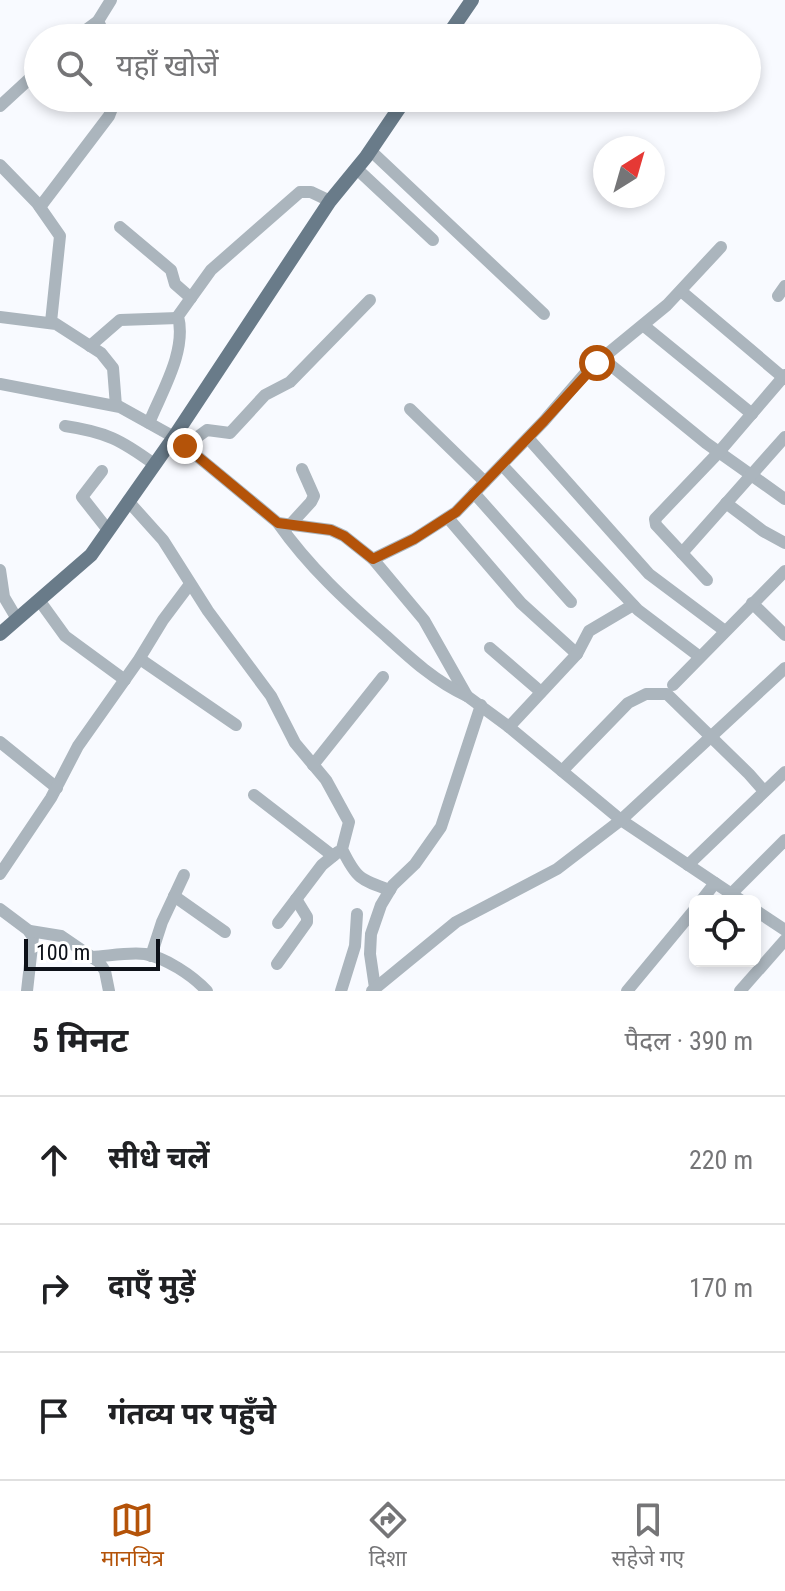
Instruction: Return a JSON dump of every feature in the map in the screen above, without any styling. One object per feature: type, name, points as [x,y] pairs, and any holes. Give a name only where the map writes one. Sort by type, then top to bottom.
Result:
[{"type":"main road","points":[[456,24],[472,0]]},
{"type":"main road","points":[[0,634],[91,555],[154,464],[179,442],[330,201],[371,151],[397,112]]},
{"type":"street","points":[[94,24],[111,0]]},
{"type":"street","points":[[0,106],[24,84]]},
{"type":"street","points":[[40,207],[108,112]]},
{"type":"street","points":[[371,151],[544,314]]},
{"type":"street","points":[[0,165],[40,207],[61,240],[51,322]]},
{"type":"street","points":[[357,169],[433,240]]},
{"type":"street","points":[[178,318],[214,267],[295,195],[311,192],[330,201]]},
{"type":"street","points":[[120,227],[171,270],[175,284],[191,298]]},
{"type":"street","points":[[373,559],[448,518],[528,438],[582,377],[681,291],[721,247]]},
{"type":"street","points":[[681,291],[784,377],[655,519],[656,525],[707,580]]},
{"type":"street","points":[[179,442],[194,442],[207,430],[230,433],[265,395],[290,382],[370,300]]},
{"type":"street","points":[[0,317],[51,322],[101,353],[113,368],[116,406]]},
{"type":"street","points":[[90,346],[120,320],[178,318]]},
{"type":"street","points":[[149,423],[178,349],[182,331],[178,318]]},
{"type":"street","points":[[643,325],[752,414]]},
{"type":"street","points":[[602,358],[719,452],[785,499]]},
{"type":"street","points":[[0,384],[116,406],[179,442],[283,524],[308,563],[340,596],[425,670],[446,686],[481,705],[621,820],[734,895]]},
{"type":"street","points":[[410,409],[485,482]]},
{"type":"street","points":[[65,426],[98,431],[127,444],[154,464]]},
{"type":"street","points":[[682,553],[785,437]]},
{"type":"street","points":[[528,438],[649,574],[725,631]]},
{"type":"street","points":[[502,465],[633,605],[700,657]]},
{"type":"street","points":[[283,524],[311,502],[314,496],[302,469]]},
{"type":"street","points":[[102,471],[82,497],[108,530]]},
{"type":"street","points":[[474,493],[571,602]]},
{"type":"street","points":[[128,501],[163,540],[190,584],[271,696],[295,743],[329,784],[349,822],[337,852],[278,923]]},
{"type":"street","points":[[726,503],[763,531],[785,543]]},
{"type":"street","points":[[448,518],[521,603],[577,654]]},
{"type":"street","points":[[283,524],[331,530],[344,536],[373,559],[424,620],[467,696]]},
{"type":"street","points":[[0,570],[4,597],[17,619]]},
{"type":"street","points":[[673,685],[785,571]]},
{"type":"street","points":[[0,874],[57,788],[74,752],[190,584]]},
{"type":"street","points":[[39,600],[65,636],[125,680]]},
{"type":"street","points":[[752,603],[785,635]]},
{"type":"street","points":[[509,727],[577,654],[589,631],[633,605]]},
{"type":"street","points":[[490,648],[541,692]]},
{"type":"street","points":[[140,659],[236,725]]},
{"type":"street","points":[[373,990],[456,922],[557,869],[621,820],[785,668]]},
{"type":"street","points":[[313,765],[383,677]]},
{"type":"street","points":[[562,771],[628,703],[646,694],[667,694],[764,791]]},
{"type":"street","points":[[373,990],[371,934],[390,890],[415,864],[441,827],[481,705]]},
{"type":"street","points":[[0,742],[57,788]]},
{"type":"street","points":[[688,865],[785,772]]},
{"type":"street","points":[[254,795],[337,852],[359,878],[390,890]]},
{"type":"street","points":[[739,895],[785,840]]},
{"type":"street","points":[[151,956],[159,927],[184,875]]},
{"type":"street","points":[[706,895],[715,883]]},
{"type":"street","points":[[174,896],[225,932]]},
{"type":"street","points":[[277,964],[307,922],[296,899]]},
{"type":"street","points":[[0,909],[30,931],[61,936],[92,957],[103,966],[109,991]]},
{"type":"street","points":[[341,991],[355,946],[357,914]]},
{"type":"street","points":[[761,914],[785,930]]},
{"type":"street","points":[[627,991],[689,916]]},
{"type":"street","points":[[27,991],[34,942],[30,931]]},
{"type":"street","points":[[740,991],[785,940]]},
{"type":"street","points":[[92,957],[151,956],[190,976],[207,991]]},
{"type":"route","points":[[185,446],[278,523],[331,530],[344,536],[373,559],[414,539],[456,512],[597,363]]}]
